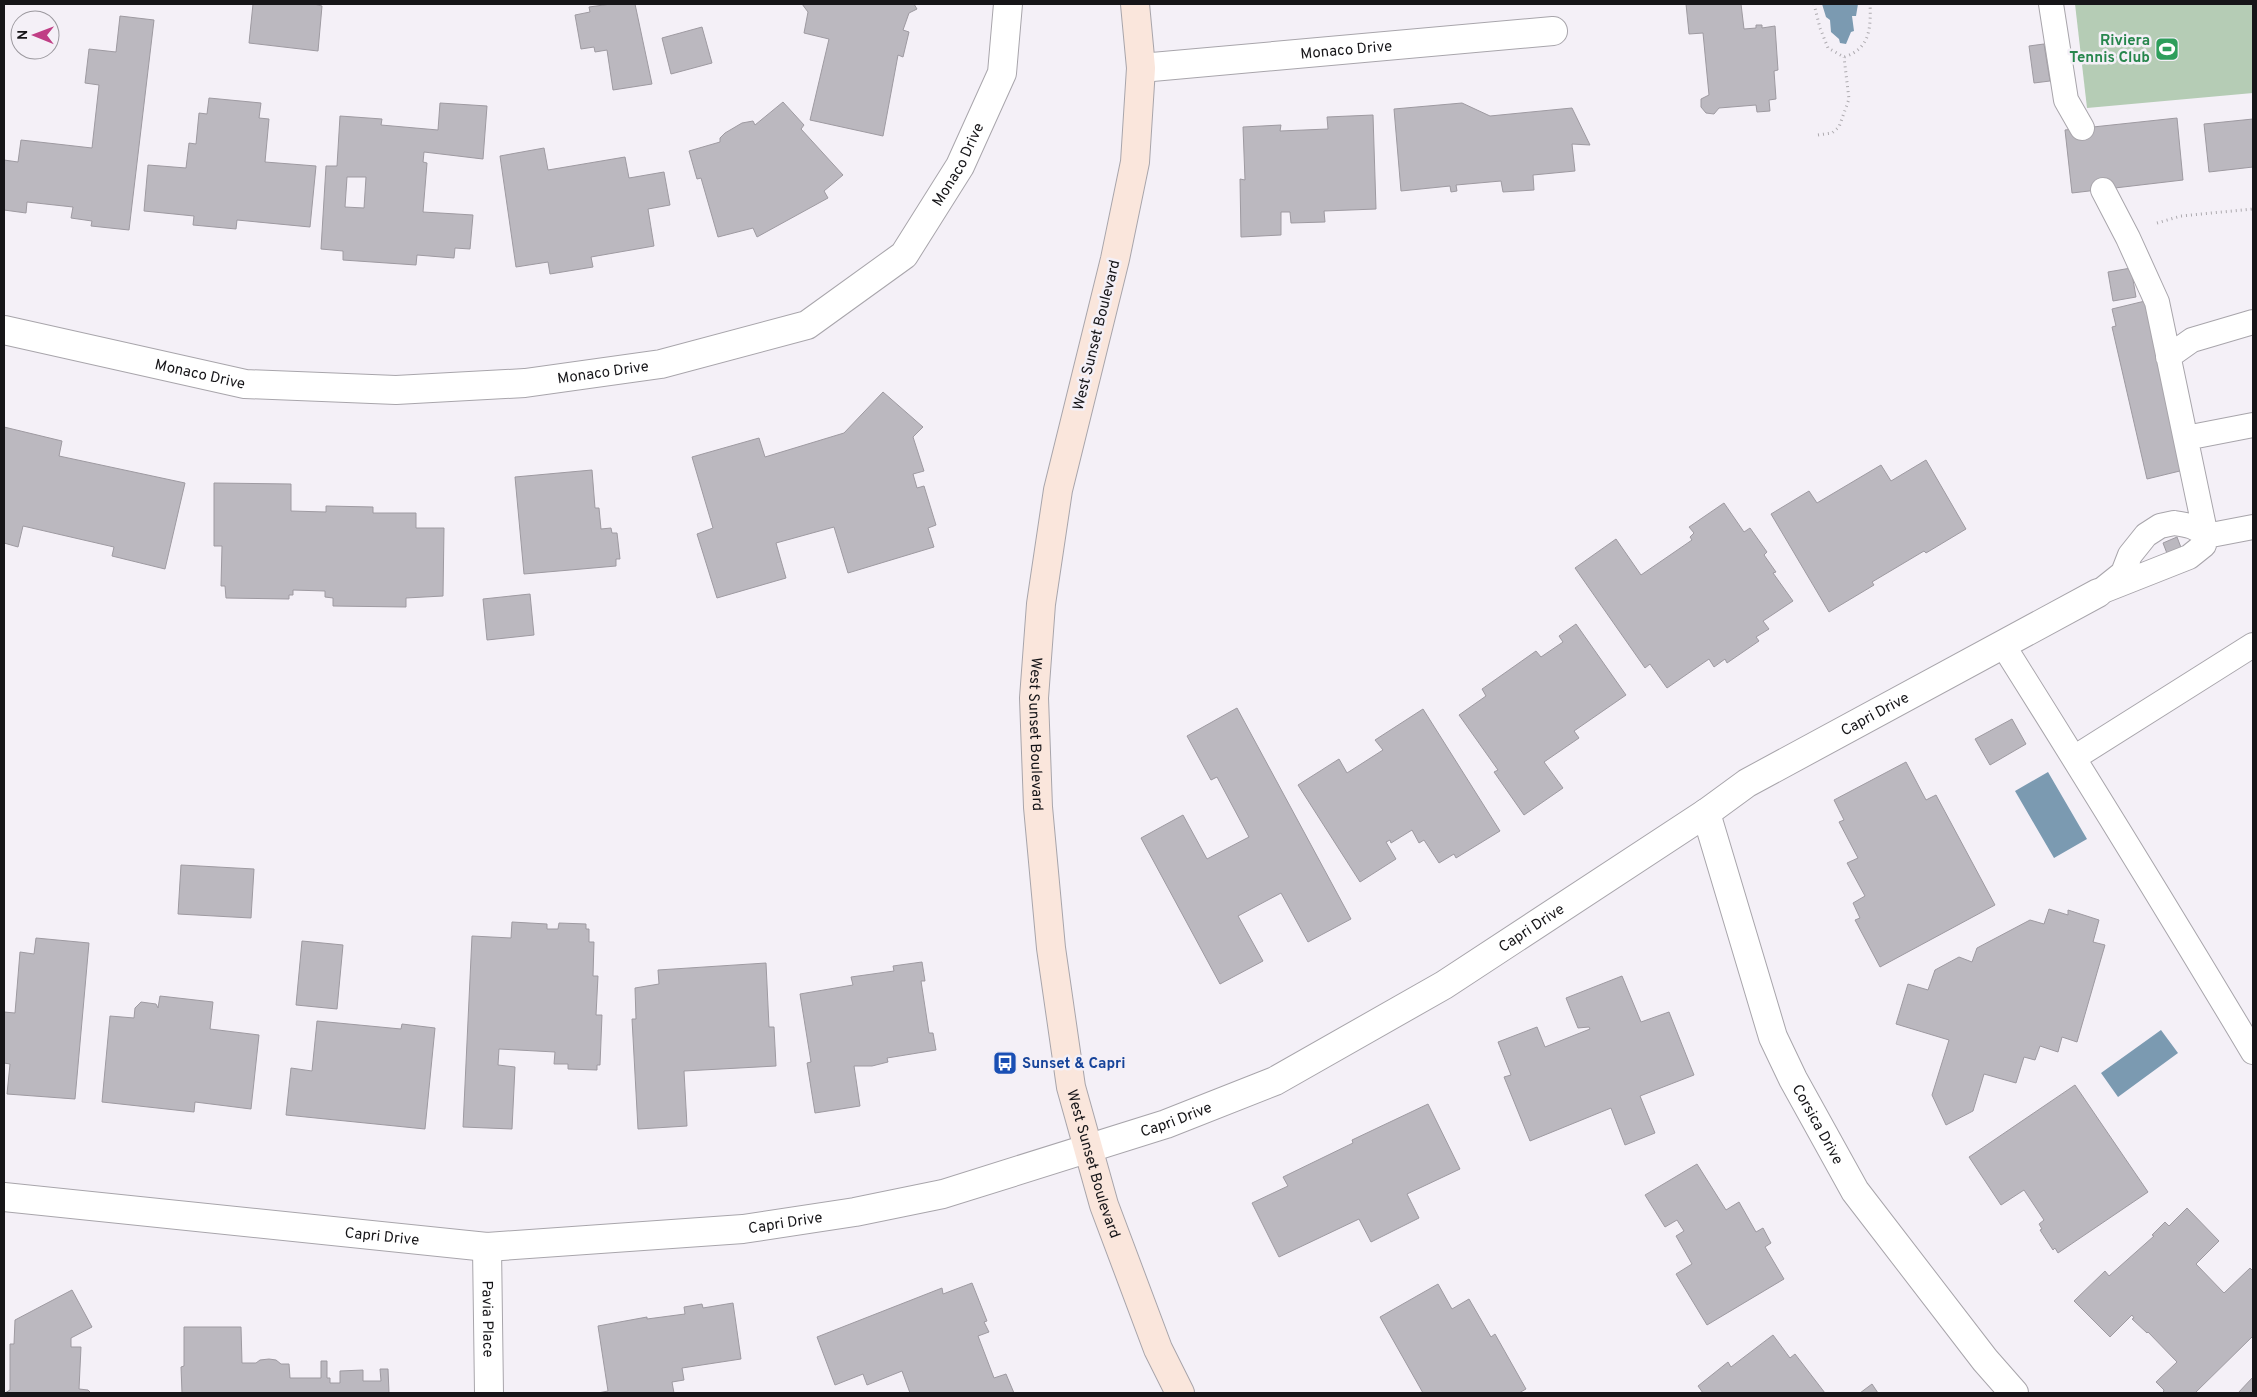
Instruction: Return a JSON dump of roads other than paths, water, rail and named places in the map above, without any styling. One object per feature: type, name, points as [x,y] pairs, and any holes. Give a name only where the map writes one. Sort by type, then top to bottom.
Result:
[{"type":"main road","name":"West Sunset Boulevard","points":[[1135,4],[1141,68],[1134,162],[1115,259],[1058,490],[1041,604],[1034,698],[1038,807],[1051,948],[1071,1087],[1104,1205],[1158,1349],[1180,1393]]},
{"type":"street","name":"Monaco Drive","points":[[4,330],[245,384],[396,390],[525,383],[662,364],[807,325],[904,256],[960,166],[1002,72],[1008,4]]},
{"type":"street","name":"Monaco Drive","points":[[1141,68],[1553,31]]},
{"type":"street","name":"Capri Drive","points":[[4,1197],[487,1247],[743,1229],[854,1212],[942,1194],[1166,1124],[1274,1081],[1444,984],[1706,813],[1747,782],[2098,593]]},
{"type":"street","name":"Corsica Drive","points":[[1706,813],[1773,1037],[1793,1079],[1855,1191],[1985,1360],[2014,1393]]},
{"type":"street","name":"Pavia Place","points":[[487,1247],[488,1393]]},
{"type":"lane","points":[[2051,4],[2066,100],[2082,128]]},
{"type":"lane","points":[[2103,190],[2128,238],[2157,302],[2206,536]]},
{"type":"lane","points":[[2168,357],[2192,340],[2253,322]]},
{"type":"lane","points":[[2186,438],[2253,425]]},
{"type":"lane","points":[[2098,593],[2124,573],[2136,547],[2146,535],[2160,526],[2174,523],[2187,524],[2195,526],[2206,536]]},
{"type":"lane","points":[[2206,536],[2253,528]]},
{"type":"lane","name":"Capri Drive","points":[[2098,593],[2189,557],[2204,544],[2206,536]]},
{"type":"lane","points":[[2003,645],[2127,847],[2189,942],[2253,1052]]},
{"type":"lane","points":[[2074,758],[2253,645]]},
{"type":"water","points":[[1822,4],[1858,4],[1856,16],[1852,16],[1854,31],[1851,32],[1846,44],[1840,43],[1839,39],[1831,32],[1830,20],[1826,17]]},
{"type":"water","points":[[2048,772],[2087,839],[2054,858],[2015,791]]},
{"type":"water","points":[[2161,1030],[2178,1053],[2118,1097],[2101,1073]]},
{"type":"place","name":"Riviera Tennis Club","points":[[2167,49]]},
{"type":"place","name":"Sunset & Capri","points":[[1005,1063]]}]
